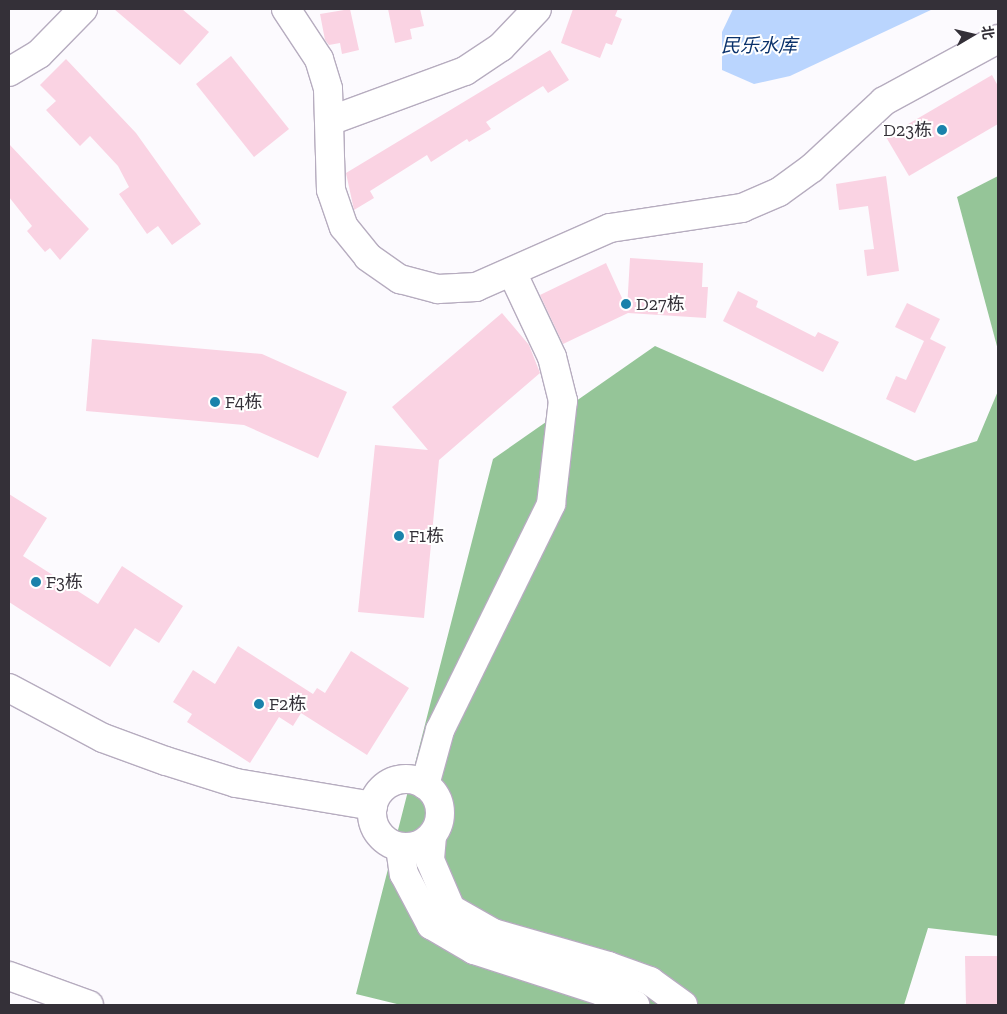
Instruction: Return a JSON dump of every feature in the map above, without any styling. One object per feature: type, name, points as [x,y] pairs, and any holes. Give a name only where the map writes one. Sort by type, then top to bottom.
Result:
[{"type":"main road","points":[[9,72],[39,54],[83,9]]},
{"type":"main road","points":[[286,9],[319,59],[332,120],[332,190],[344,226],[368,257],[400,278],[438,289],[476,287],[512,272],[559,247],[610,228],[726,211],[779,192],[812,168],[884,101],[998,39]]},
{"type":"main road","points":[[332,120],[465,71],[501,47],[537,9]]},
{"type":"main road","points":[[425,785],[440,730],[551,504],[563,401],[552,357],[512,272]]},
{"type":"main road","points":[[9,688],[103,738],[166,761],[236,783],[373,806]]},
{"type":"main road","points":[[432,836],[412,847],[400,847],[378,832],[373,806],[392,782],[409,779],[425,785],[434,793],[440,815],[432,836],[430,860],[450,909],[493,933],[605,979],[635,1005]]},
{"type":"main road","points":[[400,847],[404,874],[431,925],[474,950],[605,979],[650,981],[683,1005]]},
{"type":"main road","points":[[9,976],[90,1005]]},
{"type":"green space","points":[[998,176],[998,350],[957,197]]},
{"type":"green space","points":[[655,346],[915,461],[977,441],[998,391],[998,936],[928,928],[904,1005],[401,1005],[356,994],[493,459]]},
{"type":"water","name":"民乐水库","points":[[733,9],[933,9],[790,76],[754,84],[722,70],[722,32]]},
{"type":"building","points":[[114,9],[182,9],[209,32],[180,65]]},
{"type":"building","points":[[350,9],[359,50],[342,54],[340,43],[329,45],[325,40],[320,14]]},
{"type":"building","points":[[388,9],[420,9],[424,26],[410,29],[412,39],[395,43]]},
{"type":"building","points":[[573,9],[618,9],[615,16],[622,19],[612,45],[606,43],[600,58],[561,43]]},
{"type":"building","points":[[550,50],[569,80],[548,93],[543,86],[486,122],[491,129],[469,142],[467,139],[431,162],[427,155],[370,191],[374,198],[354,210],[346,173]]},
{"type":"building","points":[[231,56],[289,129],[254,157],[196,84]]},
{"type":"building","points":[[66,59],[136,133],[201,224],[172,245],[158,226],[147,234],[119,194],[129,187],[118,166],[90,136],[80,146],[46,110],[56,101],[40,85]]},
{"type":"building","name":"D23栋","points":[[992,75],[998,86],[998,124],[909,176],[886,137]]},
{"type":"building","points":[[9,144],[89,229],[60,260],[50,248],[45,252],[27,231],[32,226],[9,197]]},
{"type":"building","points":[[886,176],[899,271],[867,276],[864,250],[874,249],[868,206],[839,210],[836,184]]},
{"type":"building","name":"D27栋","points":[[630,258],[703,263],[702,287],[708,287],[706,318],[628,313],[563,344],[540,295],[606,263],[627,309]]},
{"type":"building","points":[[738,291],[758,301],[756,307],[815,337],[818,332],[839,342],[823,372],[723,321]]},
{"type":"building","points":[[907,303],[940,319],[930,339],[946,347],[915,413],[886,399],[896,376],[906,380],[924,341],[895,327]]},
{"type":"building","name":"F1栋","points":[[502,313],[529,345],[540,373],[439,460],[424,618],[358,612],[375,445],[428,450],[392,407]]},
{"type":"building","name":"F4栋","points":[[92,339],[262,354],[347,392],[318,458],[244,425],[86,411]]},
{"type":"building","name":"F3栋","points":[[9,494],[47,518],[23,556],[98,604],[122,566],[183,606],[159,643],[135,628],[110,667],[9,602]]},
{"type":"building","name":"F2栋","points":[[238,646],[313,694],[317,688],[325,693],[351,651],[409,688],[367,755],[301,713],[293,726],[279,717],[250,763],[187,722],[192,714],[173,702],[193,670],[215,684]]},
{"type":"building","points":[[965,956],[998,956],[998,1005],[966,1005]]},
{"type":"place","name":"D23栋","points":[[942,130]]},
{"type":"place","name":"D27栋","points":[[626,304]]},
{"type":"place","name":"F4栋","points":[[215,402]]},
{"type":"place","name":"F1栋","points":[[399,536]]},
{"type":"place","name":"F3栋","points":[[36,582]]},
{"type":"place","name":"F2栋","points":[[259,704]]}]
